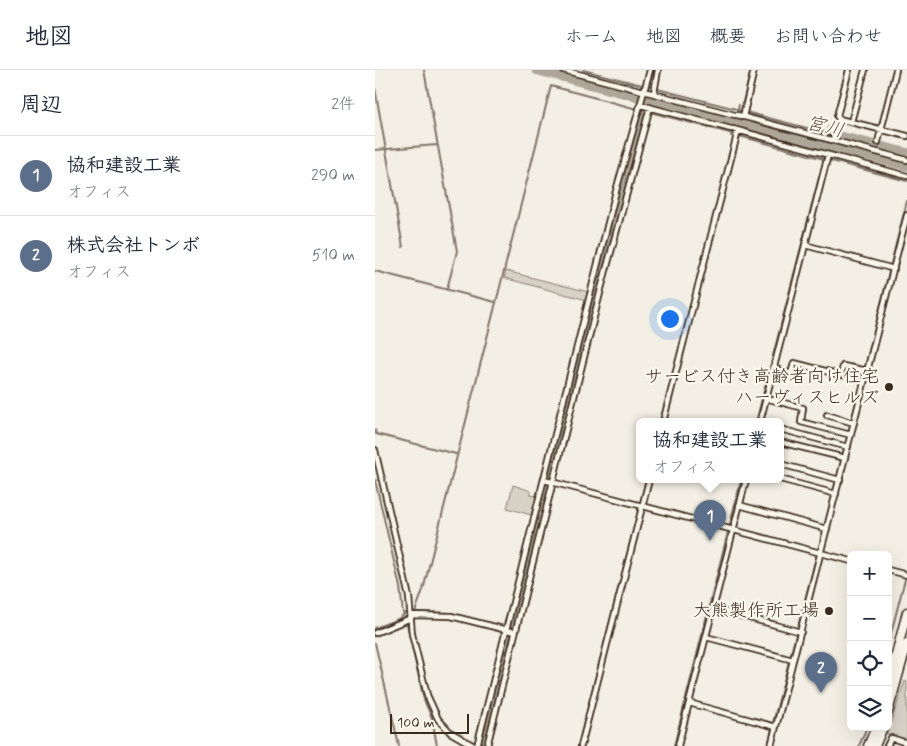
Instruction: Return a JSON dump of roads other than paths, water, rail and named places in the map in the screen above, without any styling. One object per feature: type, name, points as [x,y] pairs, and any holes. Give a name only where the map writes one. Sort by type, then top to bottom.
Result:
[{"type":"highway","points":[[892,670],[907,612]]},
{"type":"highway","points":[[892,698],[907,644]]},
{"type":"highway","points":[[868,746],[874,731]]},
{"type":"highway","points":[[875,746],[881,731]]},
{"type":"street","points":[[563,70],[649,90],[736,115],[743,113],[834,136],[907,160]]},
{"type":"street","points":[[375,450],[409,597],[414,643],[431,708],[450,732],[476,746],[511,631],[548,481],[601,289],[646,107],[650,70]]},
{"type":"street","points":[[649,90],[658,70]]},
{"type":"street","points":[[743,113],[754,70]]},
{"type":"street","points":[[834,136],[839,119],[837,116],[849,70]]},
{"type":"street","points":[[851,122],[865,70]]},
{"type":"street","points":[[878,142],[896,70]]},
{"type":"street","points":[[646,107],[827,158],[907,176]]},
{"type":"street","points":[[487,746],[511,631],[619,182],[646,107]]},
{"type":"street","points":[[839,119],[907,136]]},
{"type":"street","points":[[664,418],[735,132]]},
{"type":"street","points":[[761,418],[827,158]]},
{"type":"street","points":[[771,746],[798,631],[821,553],[837,480],[907,215]]},
{"type":"street","points":[[805,245],[892,268]]},
{"type":"street","points":[[773,368],[791,374],[794,363],[841,375],[843,366],[865,371]]},
{"type":"street","points":[[765,398],[803,408],[801,422],[849,435]]},
{"type":"street","points":[[827,415],[852,422]]},
{"type":"street","points":[[784,430],[846,447]]},
{"type":"street","points":[[784,443],[843,457]]},
{"type":"street","points":[[784,465],[837,480]]},
{"type":"street","points":[[784,480],[834,494]]},
{"type":"street","points":[[548,481],[847,559]]},
{"type":"street","points":[[581,746],[640,506],[648,483]]},
{"type":"street","points":[[678,746],[713,608],[730,529],[744,483]]},
{"type":"street","points":[[739,505],[825,529]]},
{"type":"street","points":[[892,571],[907,575]]},
{"type":"street","points":[[713,608],[798,631]]},
{"type":"street","points":[[375,633],[411,617],[451,616],[511,631]]},
{"type":"street","points":[[706,637],[791,660]]},
{"type":"street","points":[[689,703],[776,727]]},
{"type":"street","points":[[887,746],[891,738],[907,742]]},
{"type":"waterway","points":[[424,70],[457,251],[447,289]]},
{"type":"waterway","name":"宮川","points":[[537,70],[733,122]]},
{"type":"waterway","points":[[583,70],[736,109]]},
{"type":"waterway","points":[[482,746],[626,174],[655,70]]},
{"type":"waterway","points":[[741,110],[751,70]]},
{"type":"waterway","points":[[831,130],[846,70]]},
{"type":"waterway","points":[[415,612],[423,590],[551,86],[637,109]]},
{"type":"waterway","points":[[375,88],[403,247]]},
{"type":"waterway","name":"宮川","points":[[732,135],[739,105]]},
{"type":"waterway","points":[[642,110],[730,133]]},
{"type":"waterway","points":[[738,110],[830,134]]},
{"type":"waterway","name":"宮川","points":[[735,122],[907,166]]},
{"type":"waterway","points":[[831,130],[830,134],[907,153]]},
{"type":"waterway","points":[[732,134],[824,159]]},
{"type":"waterway","points":[[692,302],[735,135]]},
{"type":"waterway","points":[[375,150],[437,145]]},
{"type":"waterway","points":[[757,418],[824,158]]},
{"type":"waterway","points":[[828,160],[907,181]]},
{"type":"waterway","points":[[819,549],[907,201]]},
{"type":"waterway","points":[[375,271],[495,302]]},
{"type":"waterway","points":[[375,430],[376,434],[456,454]]},
{"type":"waterway","points":[[375,480],[400,587],[403,613]]},
{"type":"waterway","points":[[578,746],[645,483]]},
{"type":"waterway","points":[[674,746],[740,483]]},
{"type":"waterway","points":[[773,723],[817,554]]},
{"type":"waterway","points":[[892,629],[905,579]]},
{"type":"waterway","points":[[414,612],[450,613],[490,624]]},
{"type":"waterway","points":[[375,628],[398,619],[406,613]]},
{"type":"waterway","points":[[407,624],[424,700],[432,718],[437,746]]},
{"type":"waterway","points":[[375,643],[399,746]]},
{"type":"waterway","points":[[768,746],[772,729]]},
{"type":"waterway","points":[[859,746],[865,731]]},
{"type":"place","name":"サービス付き高齢者向け住宅 ハーヴィスヒルズ","points":[[889,387]]},
{"type":"place","name":"協和建設工業","points":[[710,541]]},
{"type":"place","name":"大熊製作所工場","points":[[829,611]]},
{"type":"place","name":"株式会社トンボ","points":[[821,693]]}]
